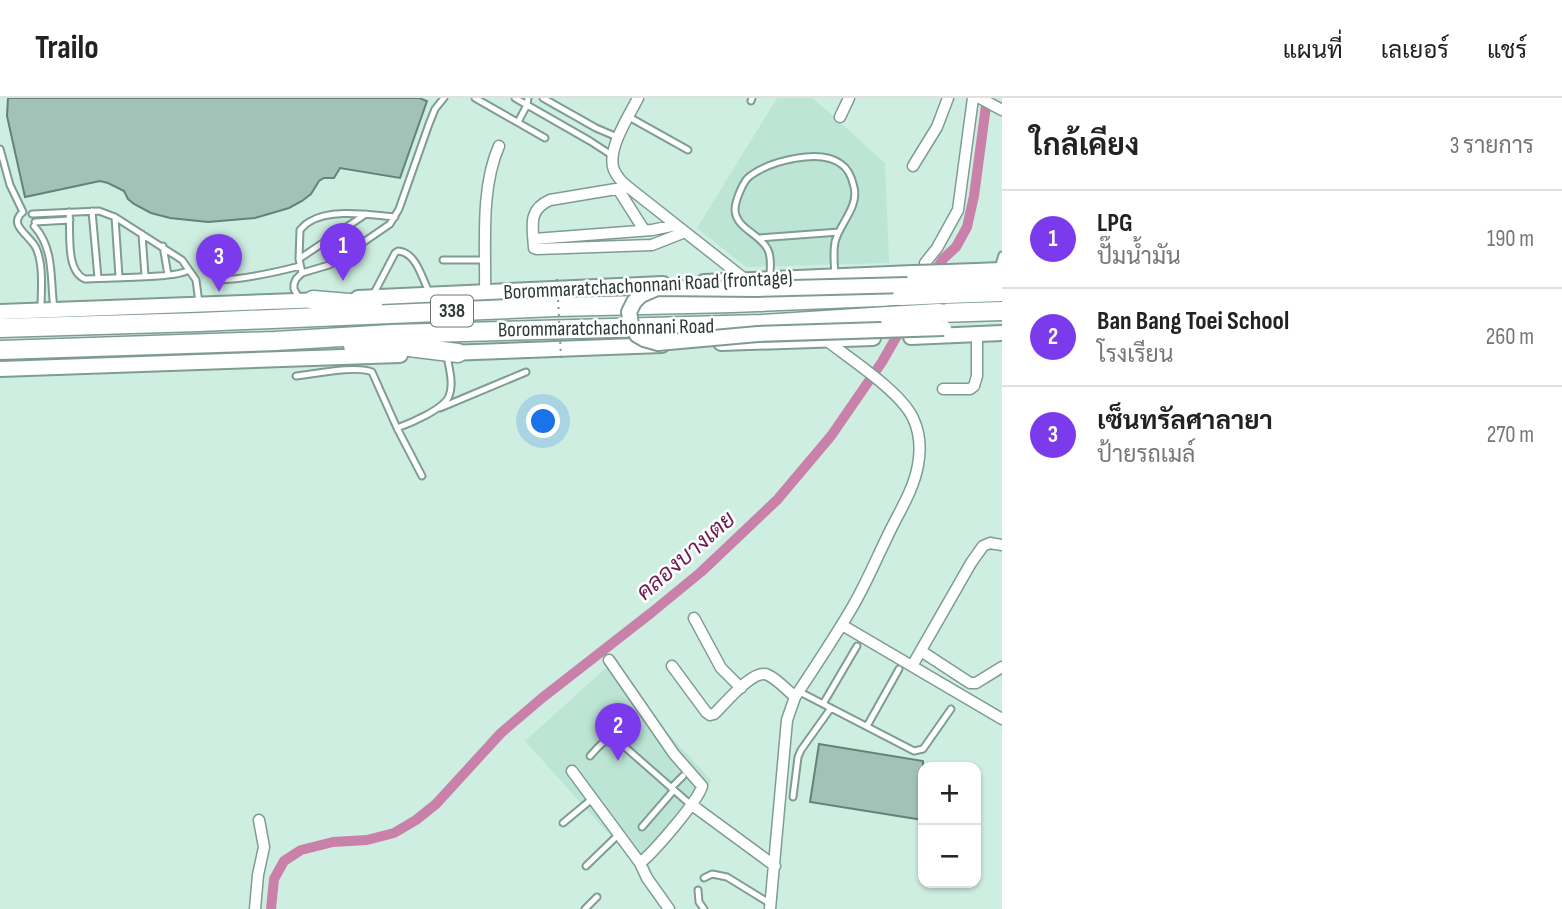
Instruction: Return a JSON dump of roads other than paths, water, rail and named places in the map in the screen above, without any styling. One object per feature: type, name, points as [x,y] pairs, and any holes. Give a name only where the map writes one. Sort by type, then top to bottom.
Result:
[{"type":"highway","name":"Borommaratchachonnani Road","points":[[1,323],[902,296],[947,283],[1002,292]]},
{"type":"highway","points":[[307,300],[438,312]]},
{"type":"highway","name":"Borommaratchachonnani Road","points":[[0,350],[275,341],[406,333],[762,324],[888,316],[941,320],[1002,311]]},
{"type":"highway","points":[[275,341],[453,353]]},
{"type":"main road","name":"Borommaratchachonnani Road (frontage)","points":[[1,323],[48,310],[371,298],[913,272],[947,283]]},
{"type":"main road","points":[[1000,274],[947,283],[757,289],[657,288],[640,295],[629,312],[637,335],[659,343],[941,320],[1002,326]]},
{"type":"main road","name":"338","points":[[0,369],[1002,333]]},
{"type":"street","points":[[638,98],[613,156],[614,170],[643,230]]},
{"type":"street","points":[[840,117],[849,98]]},
{"type":"street","points":[[913,166],[937,127],[948,98]]},
{"type":"street","points":[[925,263],[937,248],[958,210],[973,98]]},
{"type":"street","points":[[980,98],[998,107]]},
{"type":"street","points":[[485,292],[489,174],[499,146]]},
{"type":"street","points":[[685,232],[653,245],[537,249],[533,244],[533,218],[539,206],[550,200],[623,188],[676,225],[685,232],[747,281]]},
{"type":"street","points":[[534,239],[676,225]]},
{"type":"street","points":[[594,234],[594,247]]},
{"type":"street","points":[[943,389],[974,387],[977,376],[977,334]]},
{"type":"street","points":[[770,907],[787,720],[797,694],[854,604],[911,488],[918,466],[919,440],[912,415],[880,381],[825,340]]},
{"type":"street","points":[[912,666],[983,545],[1002,545]]},
{"type":"street","points":[[694,618],[721,668],[741,688]]},
{"type":"street","points":[[842,625],[1002,719]]},
{"type":"street","points":[[921,651],[970,682],[976,683],[1002,667]]},
{"type":"street","points":[[609,660],[674,754],[702,786],[692,806],[640,863]]},
{"type":"street","points":[[672,666],[710,715],[751,677],[765,674],[797,694]]},
{"type":"street","points":[[572,771],[640,863],[669,909]]},
{"type":"street","points":[[692,806],[775,866]]},
{"type":"street","points":[[255,909],[257,875],[264,847],[259,820]]},
{"type":"lane","points":[[475,98],[545,138]]},
{"type":"lane","points":[[515,98],[528,102],[613,156]]},
{"type":"lane","points":[[542,98],[619,138]]},
{"type":"lane","points":[[218,279],[240,279],[300,266],[329,265],[383,230],[395,217],[429,124],[442,99]]},
{"type":"lane","points":[[517,122],[528,102]]},
{"type":"lane","points":[[629,117],[688,150]]},
{"type":"lane","points":[[590,141],[596,128]]},
{"type":"lane","points":[[0,149],[10,185],[23,212]]},
{"type":"lane","points":[[770,279],[768,248],[738,220],[735,209],[741,188],[748,178],[765,168],[795,158],[830,158],[843,165],[855,190],[853,204],[834,249],[835,277]]},
{"type":"lane","points":[[92,211],[98,278]]},
{"type":"lane","points":[[23,212],[33,214],[99,211],[115,216],[182,260],[196,279],[199,305]]},
{"type":"lane","points":[[23,212],[17,217],[17,225],[33,242],[38,254],[48,310]]},
{"type":"lane","points":[[69,212],[72,267],[79,277],[85,279],[168,275],[189,270]]},
{"type":"lane","points":[[33,214],[48,250],[48,310]]},
{"type":"lane","points":[[307,300],[294,289],[300,266],[300,230],[309,222],[329,215],[366,214],[395,217]]},
{"type":"lane","points":[[300,266],[366,214]]},
{"type":"lane","points":[[115,216],[119,277]]},
{"type":"lane","points":[[23,230],[30,230],[35,224],[70,220]]},
{"type":"lane","points":[[760,239],[839,232]]},
{"type":"lane","points":[[142,234],[145,276]]},
{"type":"lane","points":[[163,246],[168,275]]},
{"type":"lane","points":[[371,298],[398,251],[406,252],[412,258],[430,295]]},
{"type":"lane","points":[[1000,274],[1002,255]]},
{"type":"lane","points":[[443,260],[485,260]]},
{"type":"lane","points":[[434,411],[449,398],[453,353]]},
{"type":"lane","points":[[296,376],[366,369],[372,372],[422,476]]},
{"type":"lane","points":[[397,428],[526,372]]},
{"type":"lane","points":[[823,704],[857,646]]},
{"type":"lane","points":[[867,726],[899,669]]},
{"type":"lane","points":[[797,694],[823,704],[914,751],[923,749],[951,709]]},
{"type":"lane","points":[[793,797],[798,757],[831,708]]},
{"type":"lane","points":[[590,755],[604,741],[614,738],[692,806]]},
{"type":"lane","points":[[642,827],[683,776]]},
{"type":"lane","points":[[564,823],[592,799]]},
{"type":"lane","points":[[586,866],[618,835]]},
{"type":"lane","points":[[704,878],[712,874],[727,877],[770,907]]},
{"type":"lane","points":[[698,890],[699,902],[704,909]]},
{"type":"lane","points":[[585,909],[597,897]]},
{"type":"waterway","name":"คลองบางเตย","points":[[933,275],[943,259],[956,247],[967,227],[974,196],[987,98]]},
{"type":"waterway","name":"คลองบางเตย","points":[[271,909],[274,879],[284,861],[301,850],[333,842],[367,840],[394,833],[416,820],[436,804],[501,733],[701,572],[777,500],[831,436],[882,362],[902,327]]},
{"type":"place","name":"LPG","points":[[343,281]]},
{"type":"place","name":"เซ็นทรัลศาลายา","points":[[219,292]]},
{"type":"place","name":"Ban Bang Toei School","points":[[618,761]]}]
